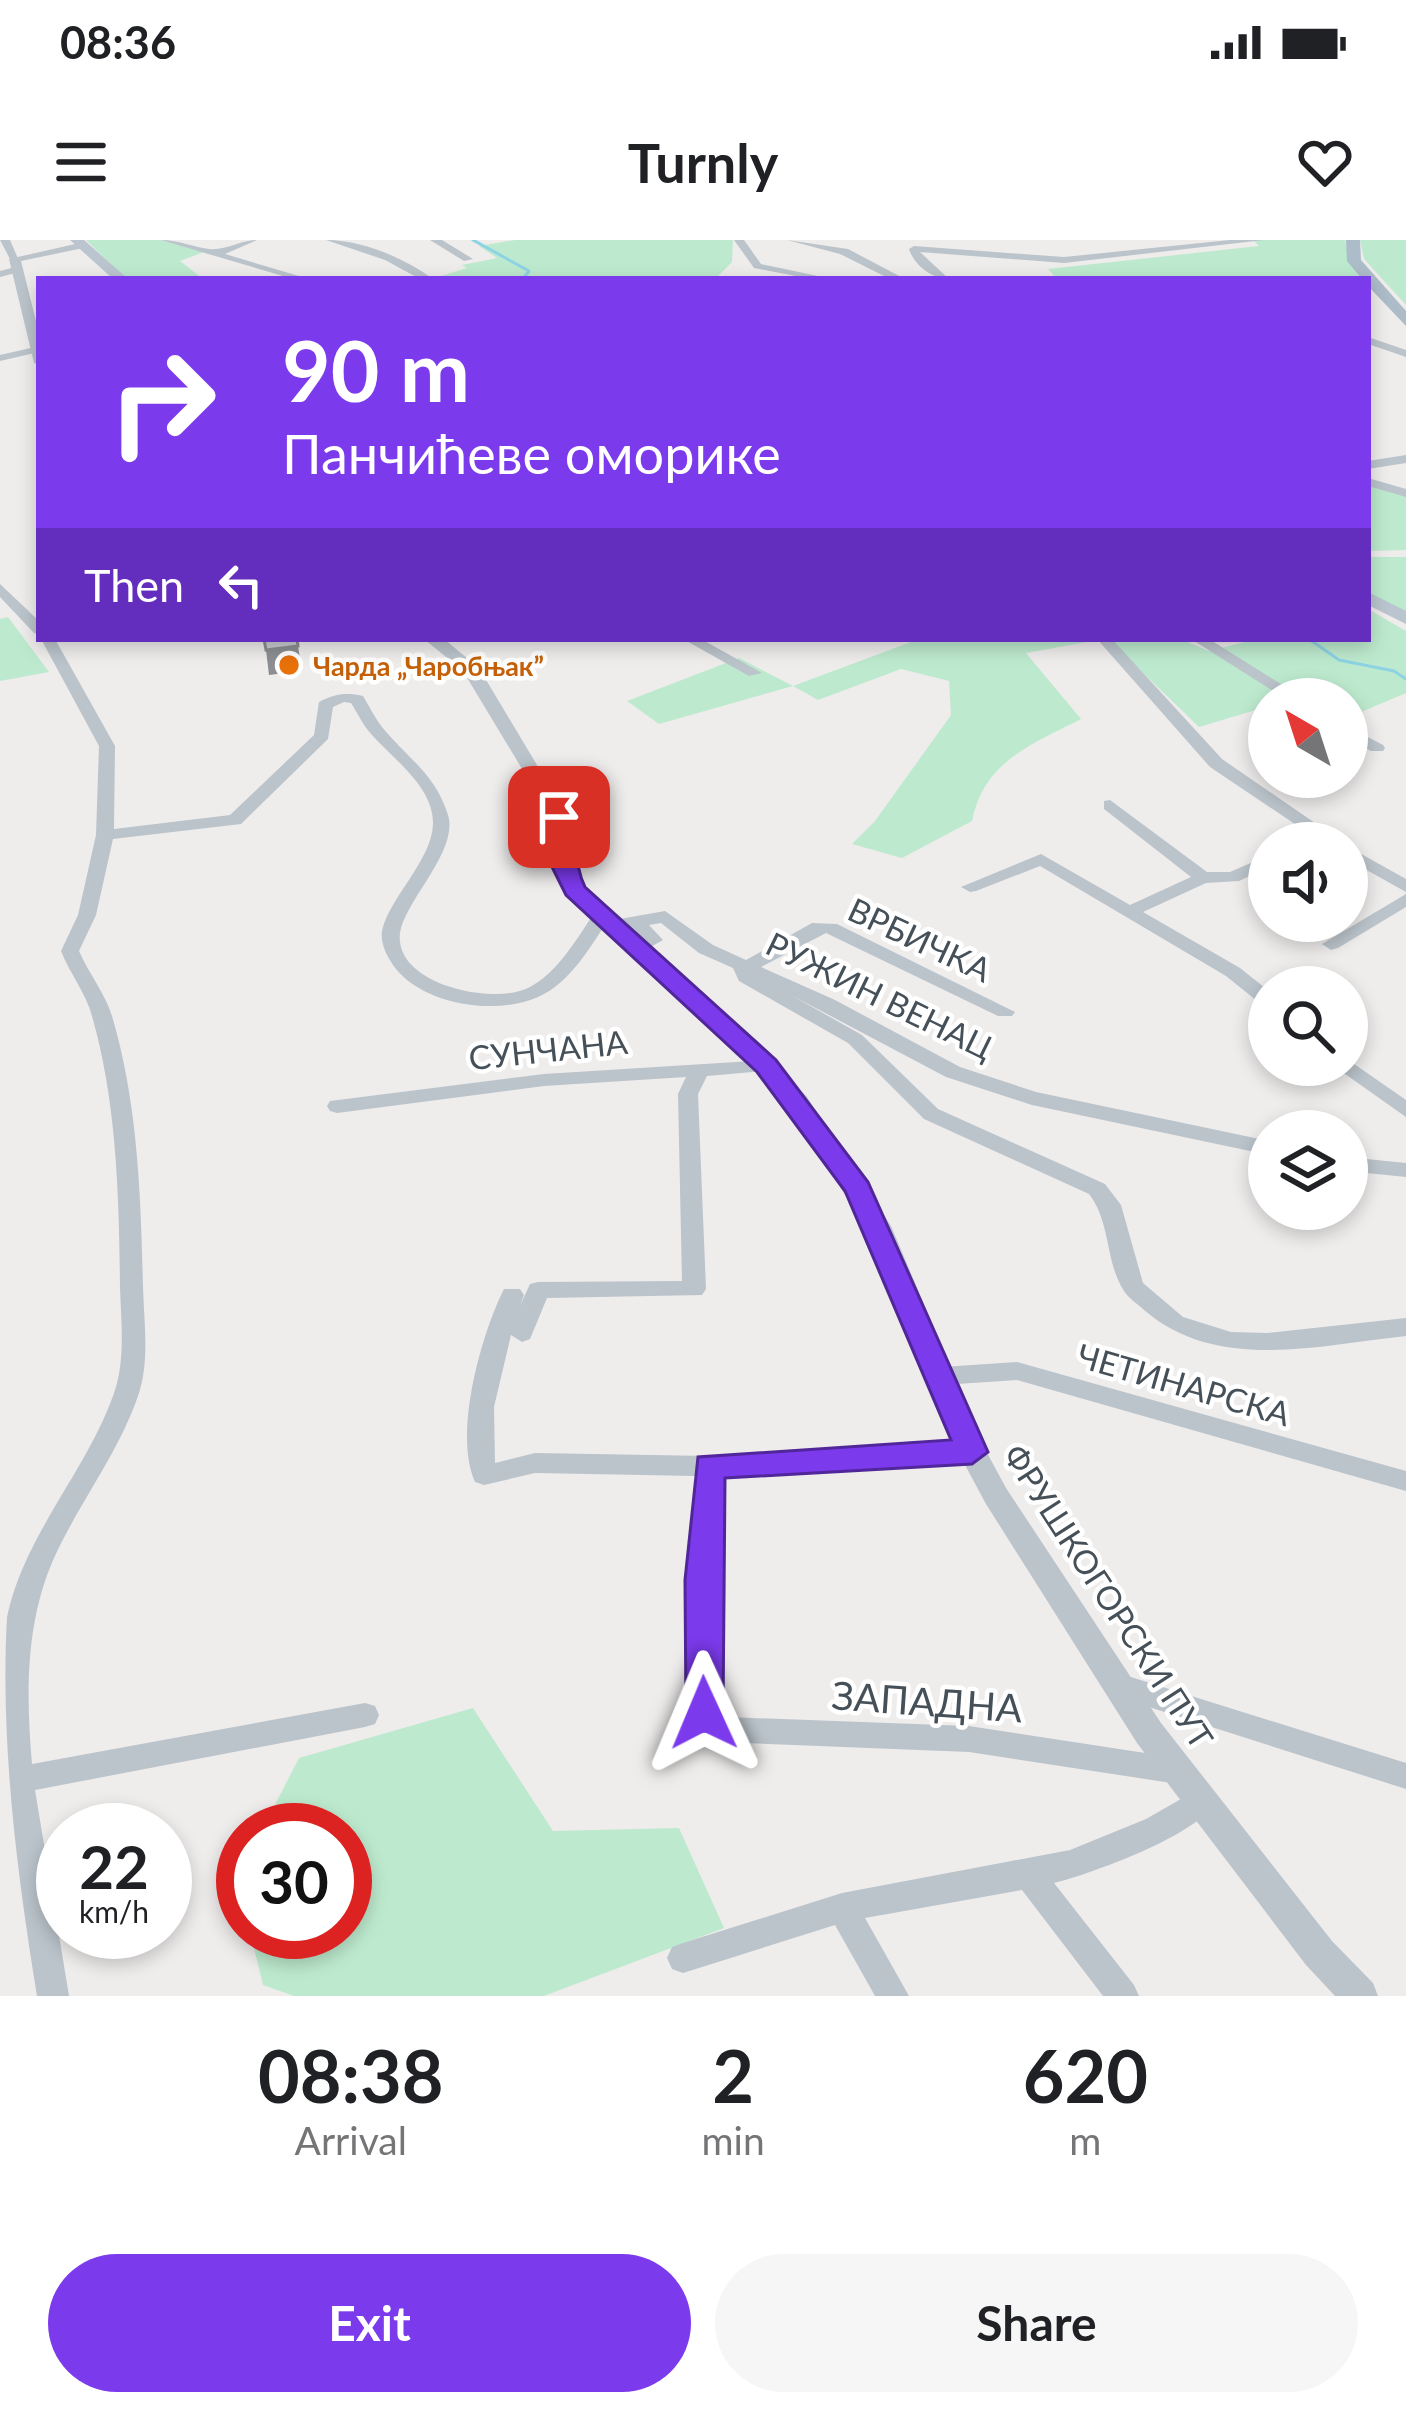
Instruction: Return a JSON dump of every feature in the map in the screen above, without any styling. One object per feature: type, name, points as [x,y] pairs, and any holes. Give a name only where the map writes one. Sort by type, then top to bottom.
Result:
[{"type":"main road","points":[[1353,240],[1354,261],[1367,276]]},
{"type":"main road","points":[[80,243],[118,276]]},
{"type":"main road","points":[[1371,281],[1406,321]]},
{"type":"main road","points":[[1371,600],[1406,618]]},
{"type":"street","points":[[166,240],[293,276]]},
{"type":"street","points":[[215,254],[252,240]]},
{"type":"street","points":[[331,240],[389,258],[422,276]]},
{"type":"street","points":[[435,240],[468,259]]},
{"type":"street","points":[[739,240],[758,266],[811,276]]},
{"type":"street","points":[[794,240],[852,254],[893,276]]},
{"type":"street","points":[[1045,240],[1073,260]]},
{"type":"street","points":[[940,276],[916,258],[914,249],[1073,260],[1259,240]]},
{"type":"street","points":[[0,274],[14,252],[80,243]]},
{"type":"street","points":[[14,252],[36,351]]},
{"type":"street","points":[[1371,341],[1406,354]]},
{"type":"street","points":[[0,358],[36,355]]},
{"type":"street","points":[[1371,465],[1406,459]]},
{"type":"street","points":[[1371,483],[1406,493]]},
{"type":"street","points":[[0,588],[36,627]]},
{"type":"street","points":[[50,642],[107,746],[105,835],[87,915],[70,951],[101,1012],[130,1173],[133,1356],[129,1390],[113,1428],[68,1508],[21,1615],[13,1690],[18,1780],[53,1996]]},
{"type":"street","name":"ФРУШКОГОРСКИ ПУТ","points":[[438,642],[464,660],[482,686],[564,827],[562,863],[568,881],[766,1066],[858,1188],[972,1452],[1118,1685],[1179,1772],[1319,1953],[1360,1996]]},
{"type":"street","points":[[696,642],[754,673]]},
{"type":"street","points":[[1107,642],[1216,763],[1297,822]]},
{"type":"street","points":[[1203,642],[1262,678]]},
{"type":"street","points":[[105,835],[235,820],[322,736],[325,705],[343,697],[357,699],[374,728],[426,781],[442,821],[437,844],[391,932],[389,947],[399,963],[460,996],[505,1002],[556,980],[622,928]]},
{"type":"street","points":[[1368,743],[1377,748]]},
{"type":"street","points":[[1110,805],[1203,878]]},
{"type":"street","points":[[970,886],[1041,859],[1248,984]]},
{"type":"street","points":[[1368,864],[1406,887]]},
{"type":"street","points":[[1129,912],[1203,878],[1233,877],[1248,870]]},
{"type":"street","points":[[1330,944],[1406,899]]},
{"type":"street","name":"РУЖИН ВЕНАЦ","points":[[622,928],[665,917],[706,949],[953,1072],[1032,1098],[1248,1144]]},
{"type":"street","name":"ВРБИЧКА","points":[[744,966],[819,927],[830,928],[1005,1012]]},
{"type":"street","points":[[744,966],[746,977],[863,1045],[924,1110],[1018,1157],[1097,1189],[1110,1205],[1132,1287],[1175,1322],[1232,1341],[1267,1342],[1406,1327]]},
{"type":"street","name":"СУНЧАНА","points":[[337,1106],[544,1080],[766,1066]]},
{"type":"street","points":[[522,1334],[538,1290],[694,1288],[688,1094],[700,1069]]},
{"type":"street","points":[[1368,1082],[1406,1110]]},
{"type":"street","points":[[1368,1166],[1406,1170]]},
{"type":"street","points":[[512,1295],[481,1409],[484,1475],[535,1463],[710,1466],[972,1452]]},
{"type":"street","name":"ЧЕТИНАРСКА","points":[[942,1376],[1017,1371],[1406,1480]]},
{"type":"street","name":"ЗАПАДНА","points":[[710,1466],[703,1580],[704,1713],[719,1729],[969,1739],[1179,1772]]},
{"type":"street","points":[[1118,1685],[1406,1776]]},
{"type":"street","points":[[18,1780],[365,1715]]},
{"type":"street","points":[[683,1958],[842,1908],[1030,1877],[1090,1860],[1168,1824],[1202,1800]]},
{"type":"street","points":[[1030,1877],[1123,1996]]},
{"type":"street","points":[[842,1908],[893,1996]]},
{"type":"green space","points":[[86,240],[161,240],[204,252],[180,261],[199,276],[123,276]]},
{"type":"green space","points":[[515,240],[733,240],[732,262],[718,276],[441,276],[467,268],[462,265],[497,258],[479,246]]},
{"type":"green space","points":[[1253,240],[1345,240],[1349,257],[1364,276],[1054,276],[1048,269],[1259,246]]},
{"type":"green space","points":[[1360,240],[1406,240],[1406,305],[1364,259]]},
{"type":"green space","points":[[1371,485],[1406,495],[1406,550],[1371,551]]},
{"type":"green space","points":[[1371,557],[1406,557],[1406,613],[1371,595]]},
{"type":"green space","points":[[1371,611],[1406,631],[1406,693],[1368,709],[1368,678],[1248,678],[1248,712],[1199,727],[1111,642],[1187,642],[1209,651],[1245,642],[1371,642]]},
{"type":"green space","points":[[8,617],[49,672],[0,681],[0,619]]},
{"type":"green space","points":[[911,642],[1087,642],[1026,653],[1081,719],[1028,747],[999,769],[978,800],[972,821],[902,858],[852,844],[875,821],[951,715],[949,681],[901,669],[818,700],[793,686]]},
{"type":"green space","points":[[739,658],[793,686],[659,724],[627,701]]},
{"type":"green space","points":[[473,1708],[553,1831],[679,1828],[724,1928],[544,1996],[294,1996],[263,1985],[257,1959],[372,1959],[372,1803],[276,1803],[299,1758]]},
{"type":"building","points":[[265,642],[297,642],[298,646],[266,650]]},
{"type":"waterway","points":[[473,240],[529,271],[525,276]]},
{"type":"waterway","points":[[1313,642],[1339,660],[1394,671],[1406,679]]},
{"type":"place","name":"Чарда „Чаробњак”","points":[[289,665]]},
{"type":"route","points":[[559,817],[564,827],[562,863],[574,890],[766,1066],[799,1102],[858,1188],[972,1452],[710,1466],[703,1580],[704,1713]]}]
